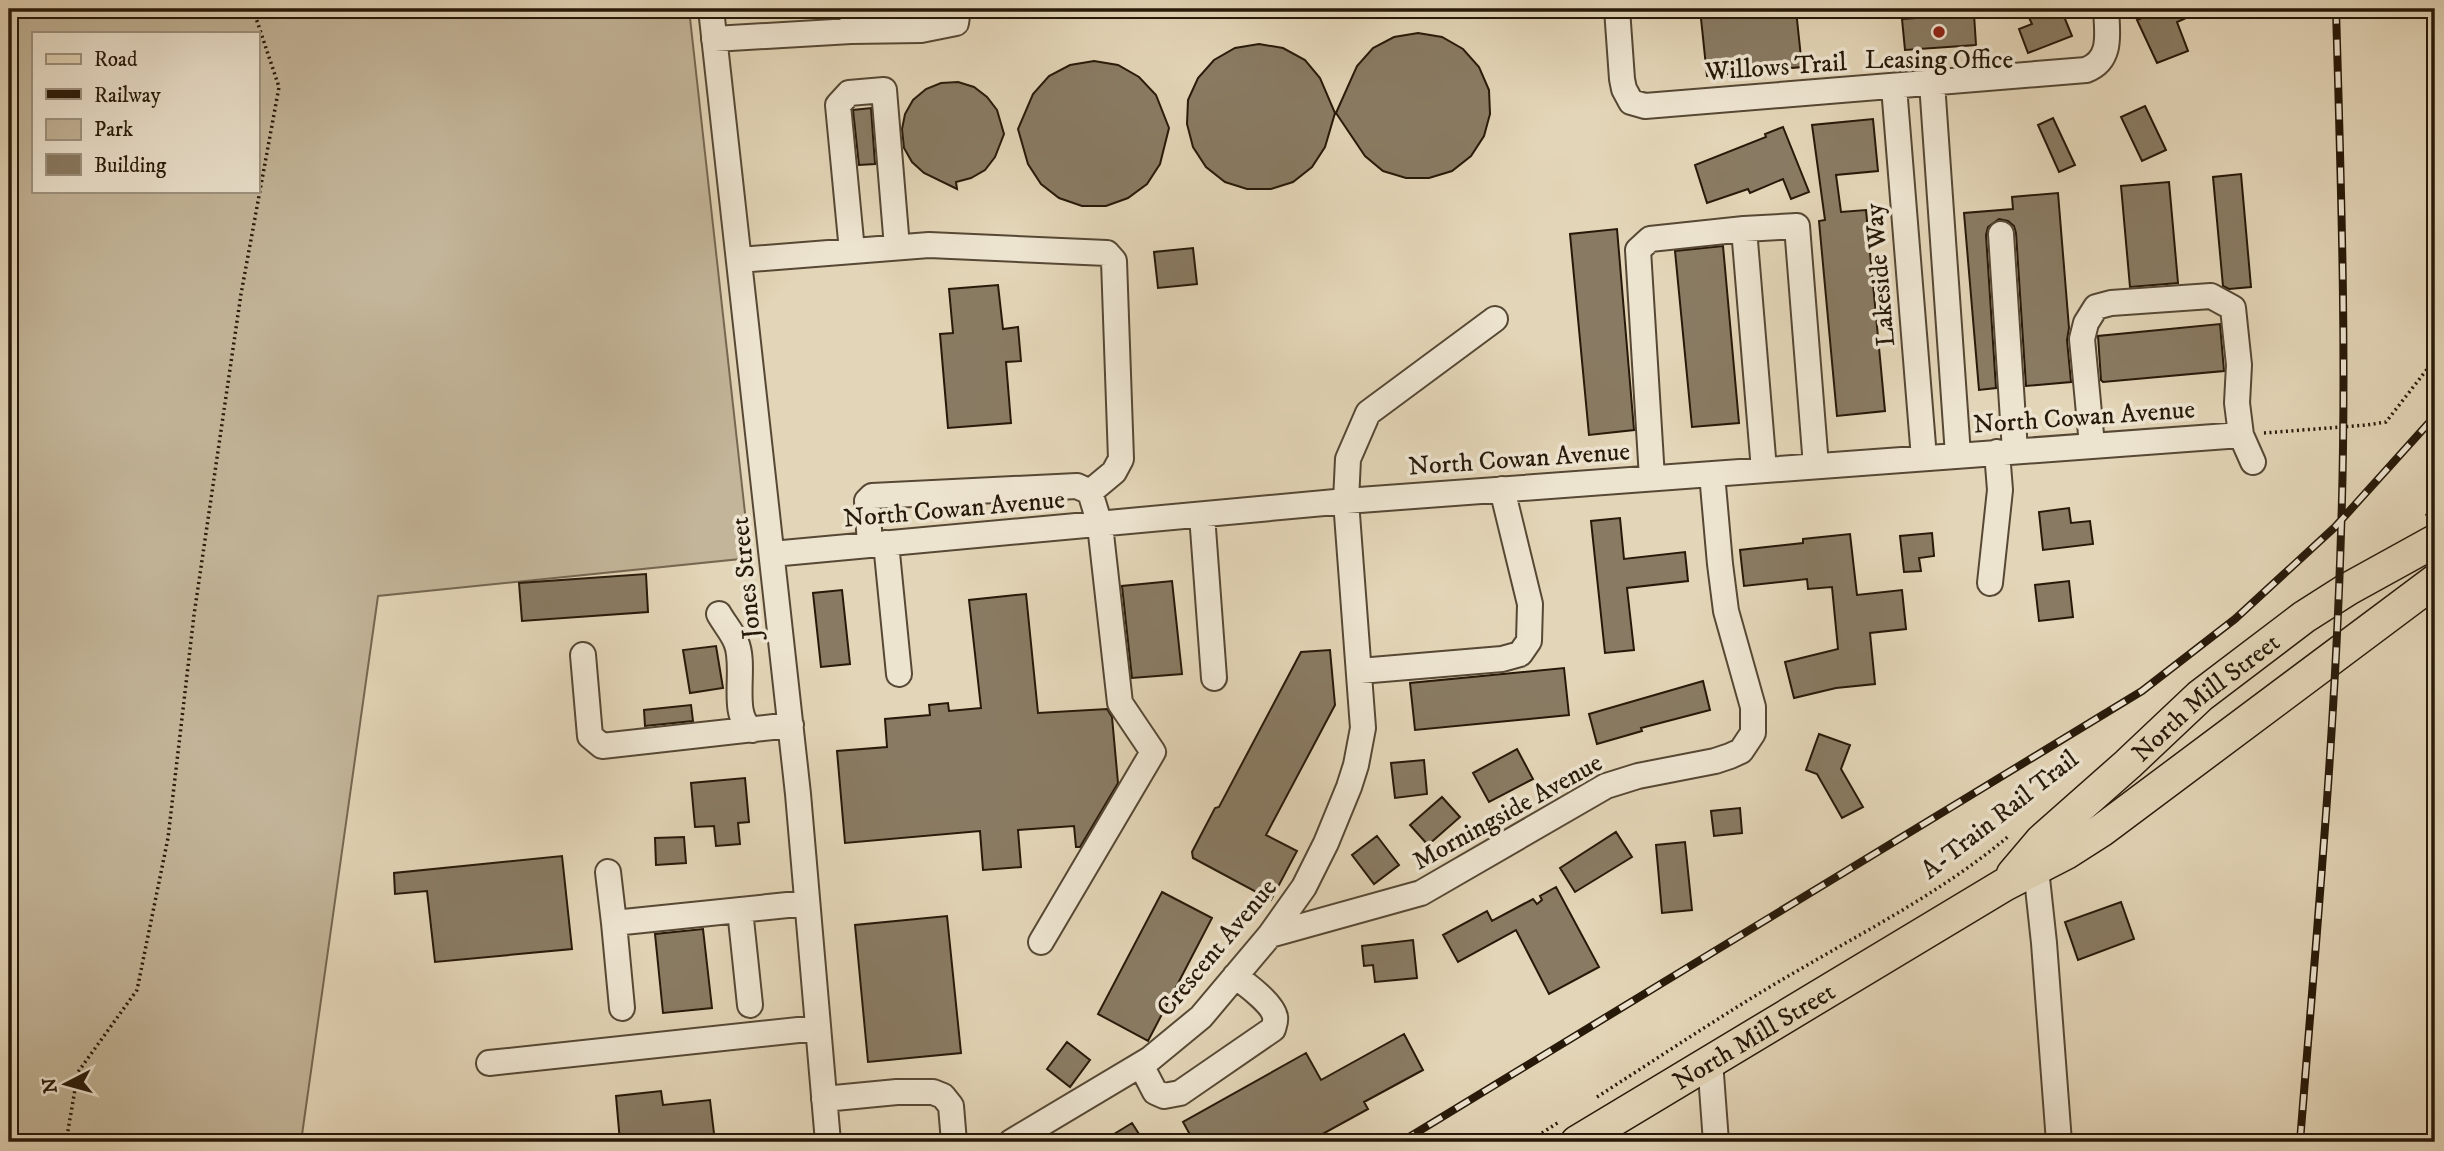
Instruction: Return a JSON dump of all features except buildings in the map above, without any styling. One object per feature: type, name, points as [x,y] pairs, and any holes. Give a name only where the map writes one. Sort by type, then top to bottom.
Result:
[{"type":"main road","name":"North Mill Street","points":[[2004,885],[2041,841],[2210,688],[2304,617],[2426,533]]},
{"type":"main road","name":"North Mill Street","points":[[1570,1131],[1710,1060],[2004,885],[2066,853],[2102,830],[2435,581]]},
{"type":"street","name":"Jones Street","points":[[711,9],[791,725],[828,1142]]},
{"type":"street","points":[[714,39],[853,20],[921,30],[956,23],[958,9]]},
{"type":"street","name":"Willows Trail","points":[[1617,9],[1624,89],[1631,102],[1638,105],[2086,70],[2101,61],[2107,43],[2106,9]]},
{"type":"street","points":[[1932,83],[1958,455]]},
{"type":"street","name":"Lakeside Way","points":[[1894,87],[1924,458]]},
{"type":"street","points":[[852,251],[838,105],[849,93],[884,90],[897,247]]},
{"type":"street","points":[[1652,478],[1638,250],[1650,239],[1744,229],[1797,226],[1816,466]]},
{"type":"street","points":[[1744,229],[1764,470]]},
{"type":"street","points":[[1990,583],[2006,452],[2001,234]]},
{"type":"street","points":[[739,260],[929,245],[1107,253],[1114,261],[1121,459],[1114,472],[1090,492]]},
{"type":"street","points":[[2092,445],[2082,339],[2086,323],[2096,307],[2111,303],[2211,296],[2233,308],[2239,365],[2237,403],[2241,435],[2253,462]]},
{"type":"street","name":"Crescent Avenue","points":[[1011,1142],[1141,1065],[1172,1043],[1201,1017],[1270,935],[1304,887],[1349,787],[1363,728],[1346,501],[1349,459],[1368,413],[1495,319]]},
{"type":"street","name":"North Cowan Avenue","points":[[772,554],[1346,501],[2241,435]]},
{"type":"street","name":"Morningside Avenue","points":[[1270,935],[1421,893],[1606,786],[1638,776],[1716,761],[1741,751],[1753,733],[1754,707],[1726,611],[1712,474]]},
{"type":"street","points":[[899,674],[878,544],[867,501],[872,496],[1077,486],[1090,492],[1100,525],[1120,703],[1153,751],[1041,942]]},
{"type":"street","points":[[1360,671],[1502,659],[1520,654],[1529,641],[1530,604],[1502,489]]},
{"type":"street","points":[[1202,515],[1214,678]]},
{"type":"street","points":[[719,614],[737,643],[741,670],[740,717],[744,725],[752,730]]},
{"type":"street","points":[[583,655],[590,736],[601,746],[791,725]]},
{"type":"street","points":[[2036,869],[2045,943],[2059,1142]]},
{"type":"street","points":[[608,872],[622,1008]]},
{"type":"street","points":[[614,923],[807,903]]},
{"type":"street","points":[[740,910],[750,1005]]},
{"type":"street","points":[[1141,1065],[1155,1092],[1164,1096],[1180,1093],[1273,1029],[1275,1017],[1271,1009],[1258,994],[1235,976]]},
{"type":"street","points":[[489,1063],[817,1028]]},
{"type":"street","points":[[1710,1060],[1716,1142]]},
{"type":"street","points":[[824,1099],[897,1092],[933,1092],[943,1096],[951,1106],[954,1142]]},
{"type":"path","points":[[65,1142],[78,1072],[137,990],[168,838],[194,615],[241,294],[279,87],[253,9]]},
{"type":"path","points":[[2241,435],[2386,422],[2435,359]]},
{"type":"path","points":[[2426,533],[2435,508]]},
{"type":"path","name":"A-Train Rail Trail","points":[[1597,1098],[1757,994],[1931,892],[1989,853],[2019,828]]},
{"type":"path","points":[[1528,1142],[1570,1131]]},
{"type":"green space","points":[[9,9],[689,9],[750,558],[378,596],[301,1142],[9,1142]]},
{"type":"railway","points":[[2300,1142],[2330,762],[2341,533],[2343,336],[2336,9]]},
{"type":"railway","points":[[1401,1142],[2142,691],[2235,619],[2335,527],[2435,416]]},
{"type":"place","name":"Leasing Office","points":[[1939,32]]}]
